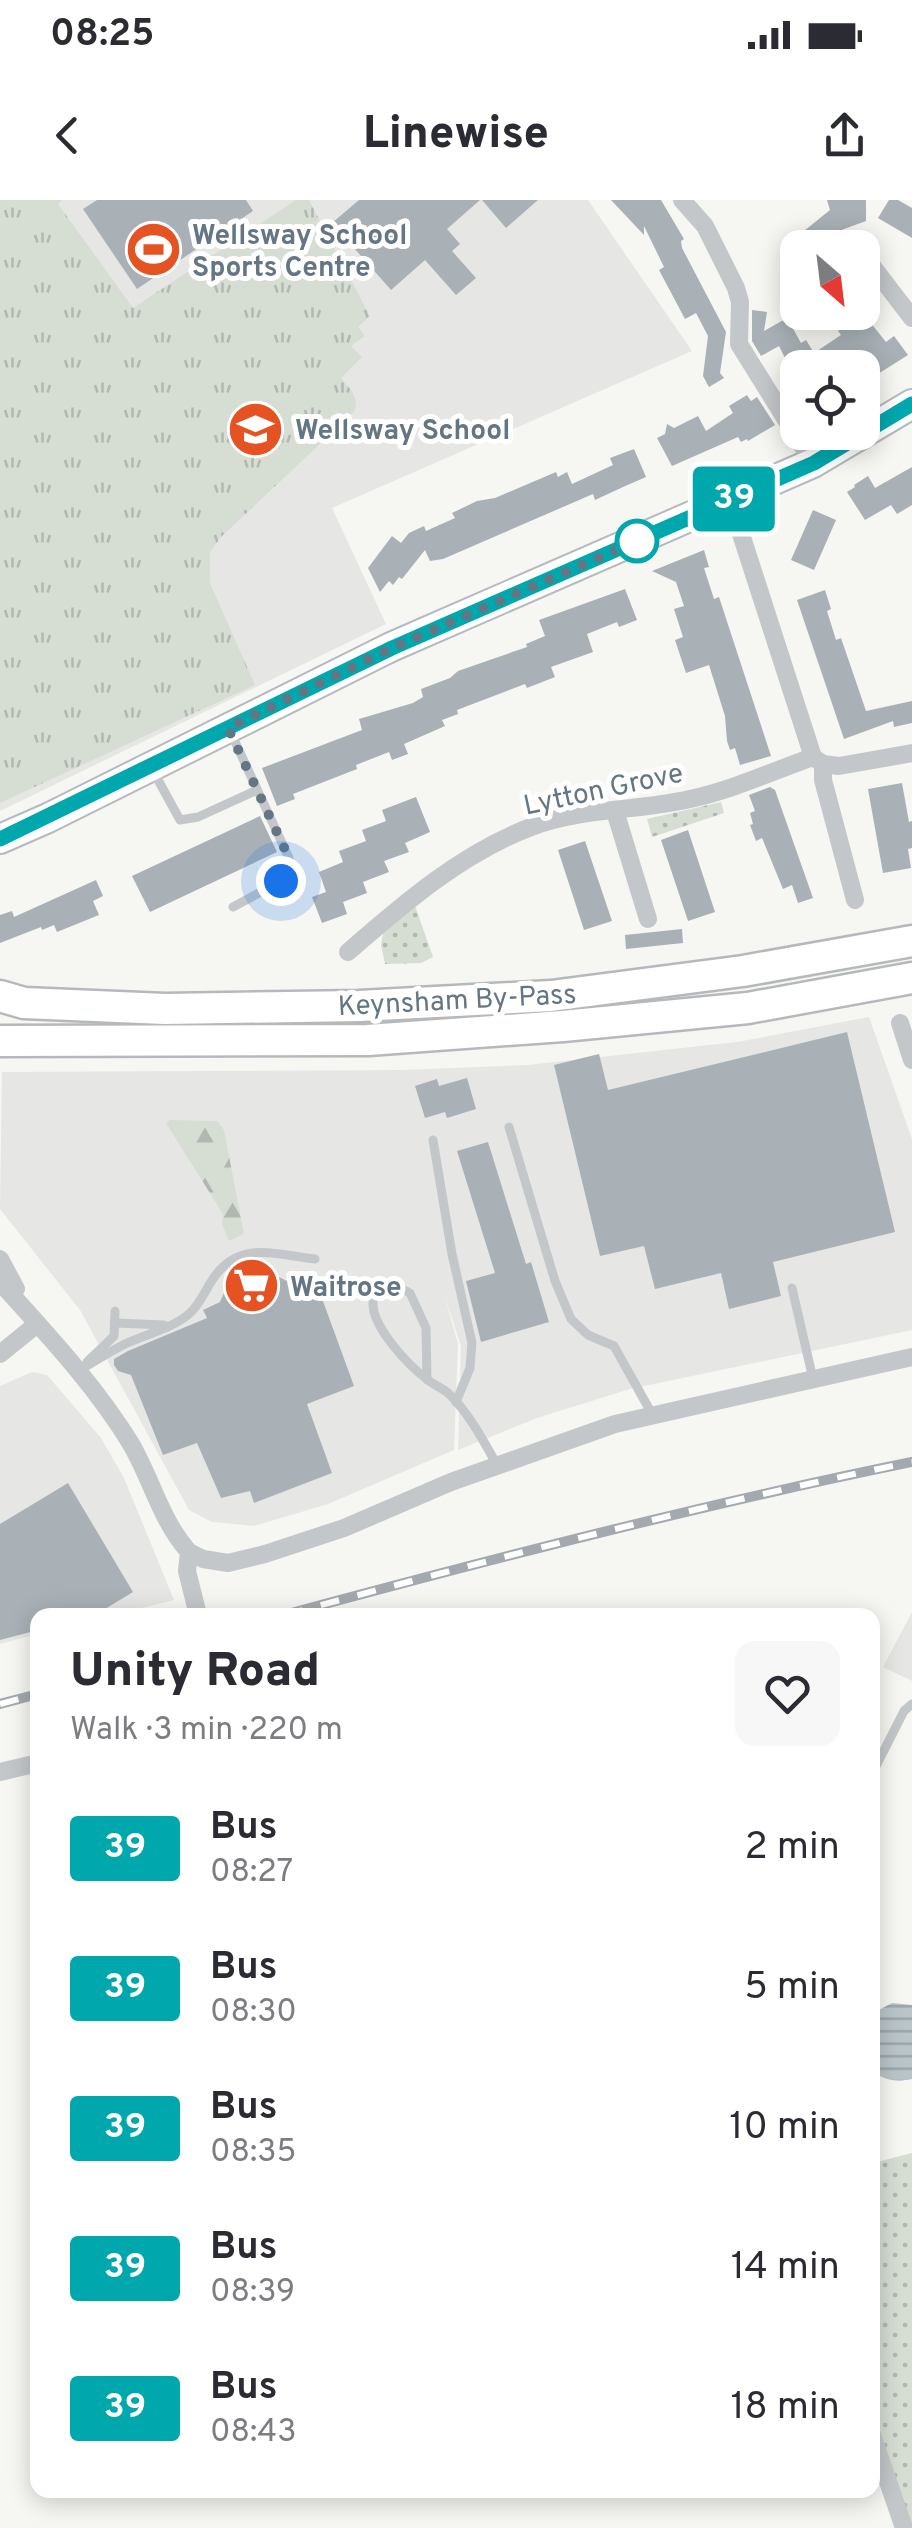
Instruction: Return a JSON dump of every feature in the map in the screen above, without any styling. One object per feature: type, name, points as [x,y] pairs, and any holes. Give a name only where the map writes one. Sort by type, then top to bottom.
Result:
[{"type":"highway","name":"Keynsham By-Pass","points":[[0,996],[24,1003],[166,1009],[359,1006],[552,996],[743,971],[912,942]]},
{"type":"highway","name":"Keynsham By-Pass","points":[[0,1041],[368,1040],[748,1008],[912,978]]},
{"type":"main road","points":[[0,839],[392,648],[814,463],[912,404]]},
{"type":"street","points":[[682,200],[705,226],[736,288],[740,302],[739,344],[814,463]]},
{"type":"street","points":[[880,276],[912,318]]},
{"type":"street","points":[[730,500],[818,761],[855,900]]},
{"type":"street","name":"Lytton Grove","points":[[348,952],[373,943],[410,900],[475,856],[532,826],[692,799],[818,761],[838,766],[912,753]]},
{"type":"street","points":[[615,812],[648,919]]},
{"type":"street","points":[[900,1023],[912,1060]]},
{"type":"street","points":[[0,1259],[33,1319]]},
{"type":"street","points":[[0,1282],[78,1372],[131,1445],[172,1534],[203,1560],[228,1563],[344,1528],[497,1465],[652,1414],[912,1357]]},
{"type":"street","points":[[0,1354],[33,1319]]},
{"type":"street","points":[[189,1552],[187,1571],[196,1608]]},
{"type":"street","points":[[0,1772],[30,1765]]},
{"type":"street","points":[[880,2458],[904,2528]]},
{"type":"lane","points":[[228,728],[289,858],[281,881],[233,907]]},
{"type":"lane","points":[[151,767],[180,820],[198,817],[256,790]]},
{"type":"lane","points":[[509,1126],[555,1281],[571,1319],[588,1335],[614,1346],[652,1414]]},
{"type":"lane","points":[[433,1140],[472,1344],[470,1368],[456,1402]]},
{"type":"lane","points":[[78,1372],[188,1315],[202,1300],[219,1270],[250,1252],[271,1251],[315,1259]]},
{"type":"lane","points":[[427,1380],[426,1328],[410,1292],[398,1287],[380,1293],[372,1304],[373,1312],[390,1343],[427,1380],[456,1402],[497,1465]]},
{"type":"lane","points":[[792,1288],[813,1379]]},
{"type":"lane","points":[[78,1372],[114,1336],[114,1311]]},
{"type":"lane","points":[[116,1323],[172,1324]]},
{"type":"lane","points":[[880,1758],[904,1711],[912,1704]]},
{"type":"shaded area","name":"Wellsway School","points":[[0,200],[588,200],[692,351],[332,508],[386,624],[0,811]]},
{"type":"shaded area","points":[[869,1017],[912,1139],[912,1330],[630,1389],[537,1418],[458,1450],[461,1346],[445,1297],[458,1344],[454,1450],[328,1504],[254,1526],[212,1522],[189,1510],[80,1310],[0,1209],[2,1072],[402,1070],[527,1065],[737,1042]]},
{"type":"shaded area","points":[[32,1372],[47,1375],[101,1438],[124,1478],[174,1600],[142,1608],[30,1608],[30,1636],[0,1644],[0,1386]]},
{"type":"shaded area","points":[[912,1612],[912,1681],[883,1667]]},
{"type":"shaded area","points":[[892,2003],[912,2005],[912,2079],[891,2080],[880,2076],[880,2009]]},
{"type":"green space","points":[[0,200],[62,200],[58,204],[133,308],[296,200],[309,200],[370,316],[358,327],[365,336],[351,346],[362,357],[341,378],[355,398],[354,412],[221,537],[210,552],[210,583],[255,685],[0,803]]},
{"type":"green space","points":[[721,802],[724,813],[652,837],[647,819]]},
{"type":"green space","points":[[414,903],[433,957],[421,963],[385,964],[381,945],[384,929]]},
{"type":"green space","points":[[217,1121],[224,1130],[244,1234],[229,1241],[222,1224],[223,1214],[166,1123]]},
{"type":"green space","points":[[912,2153],[912,2528],[880,2437],[880,2161]]},
{"type":"building","name":"Wellsway School Sports Centre","points":[[97,200],[246,200],[253,211],[137,289],[83,209]]},
{"type":"building","points":[[359,200],[480,200],[447,229],[460,244],[452,251],[476,278],[456,295],[425,260],[391,290],[332,223]]},
{"type":"building","points":[[482,200],[538,200],[506,228]]},
{"type":"building","points":[[611,200],[661,200],[684,239],[682,248],[726,332],[720,373],[724,378],[709,387],[703,376],[708,336],[696,313],[685,319],[659,270],[664,267],[644,226],[644,235]]},
{"type":"building","points":[[827,200],[866,200],[866,221],[841,230],[805,230],[830,210]]},
{"type":"building","points":[[889,200],[912,208],[912,238],[878,218]]},
{"type":"building","points":[[752,310],[767,312],[764,331],[780,322],[780,330],[794,330],[801,343],[806,340],[812,350],[781,350],[779,346],[761,356],[752,341]]},
{"type":"building","points":[[839,330],[876,330],[886,342],[894,336],[908,355],[880,373],[880,350],[818,350],[841,335]]},
{"type":"building","points":[[747,395],[751,401],[757,397],[775,425],[748,441],[741,442],[738,437],[672,466],[657,438],[665,434],[667,424],[674,428],[698,416],[706,431],[733,413],[729,406]]},
{"type":"building","points":[[634,449],[646,477],[595,500],[593,494],[443,559],[430,561],[425,550],[402,579],[399,577],[393,585],[389,581],[380,592],[368,568],[392,536],[401,543],[409,533],[424,526],[426,531],[455,518],[452,513],[477,501],[495,498],[556,472],[558,477],[567,472],[572,484],[613,465],[610,458]]},
{"type":"building","points":[[912,467],[912,505],[897,514],[891,505],[865,520],[847,492],[868,476],[875,488]]},
{"type":"building","points":[[813,510],[836,520],[814,570],[791,560]]},
{"type":"building","points":[[704,550],[709,567],[704,568],[714,599],[719,597],[771,756],[740,765],[735,748],[730,750],[727,741],[725,716],[709,665],[686,673],[675,640],[683,637],[674,609],[684,606],[676,582],[652,571]]},
{"type":"building","points":[[625,589],[637,620],[619,627],[617,622],[587,634],[593,652],[551,667],[555,677],[457,710],[458,714],[442,720],[445,726],[404,744],[408,754],[392,760],[389,752],[356,765],[357,769],[293,794],[295,799],[277,806],[262,768],[362,730],[359,719],[413,703],[423,697],[421,689],[458,671],[527,647],[526,644],[545,636],[539,620]]},
{"type":"building","points":[[825,590],[836,640],[841,638],[866,711],[912,701],[912,723],[894,727],[893,721],[844,739],[797,600]]},
{"type":"building","points":[[902,783],[909,822],[912,821],[912,848],[908,849],[911,868],[883,873],[868,789]]},
{"type":"building","points":[[770,787],[775,790],[813,898],[798,903],[792,885],[783,889],[762,838],[756,841],[750,825],[750,813],[755,811],[749,795]]},
{"type":"building","points":[[416,797],[430,832],[405,843],[409,852],[384,861],[389,872],[363,882],[367,893],[343,902],[347,914],[322,923],[312,897],[326,892],[319,872],[343,862],[339,851],[366,841],[362,830],[386,821],[382,810]]},
{"type":"building","points":[[260,816],[277,852],[150,912],[132,876]]},
{"type":"building","points":[[688,830],[715,912],[688,921],[661,840]]},
{"type":"building","points":[[585,841],[612,921],[584,930],[558,850]]},
{"type":"building","points":[[96,880],[103,896],[93,901],[99,915],[57,932],[54,925],[42,930],[41,927],[0,943],[0,915],[12,911],[14,917]]},
{"type":"building","points":[[682,929],[683,943],[626,949],[625,935]]},
{"type":"building","points":[[847,1032],[895,1232],[773,1262],[781,1296],[729,1309],[721,1273],[655,1289],[644,1246],[600,1256],[554,1065],[599,1054],[608,1090]]},
{"type":"building","points":[[467,1078],[476,1109],[447,1118],[445,1112],[425,1118],[415,1086],[437,1079],[439,1086]]},
{"type":"building","points":[[488,1142],[526,1264],[531,1262],[549,1322],[481,1342],[466,1281],[495,1273],[457,1151]]},
{"type":"building","points":[[250,1267],[252,1271],[260,1268],[287,1281],[312,1271],[354,1386],[307,1404],[332,1473],[254,1503],[250,1491],[221,1498],[197,1443],[163,1455],[131,1375],[118,1371],[114,1365],[114,1359],[128,1351],[207,1318],[203,1310],[220,1302],[230,1279],[237,1276],[235,1272]]},
{"type":"building","points":[[68,1483],[133,1592],[107,1608],[30,1608],[30,1632],[0,1640],[0,1524]]},
{"type":"railway","points":[[311,1608],[596,1534],[912,1462]]},
{"type":"railway","points":[[0,1704],[30,1696]]},
{"type":"bus line","name":"39","points":[[0,839],[392,648],[814,463],[912,404]]},
{"type":"place","name":"Wellsway School Sports Centre","points":[[153,250]]},
{"type":"place","name":"Wellsway School","points":[[256,429]]},
{"type":"place","name":"Waitrose","points":[[251,1286]]},
{"type":"route","points":[[281,881],[289,858],[228,728],[392,648],[637,541]]}]
